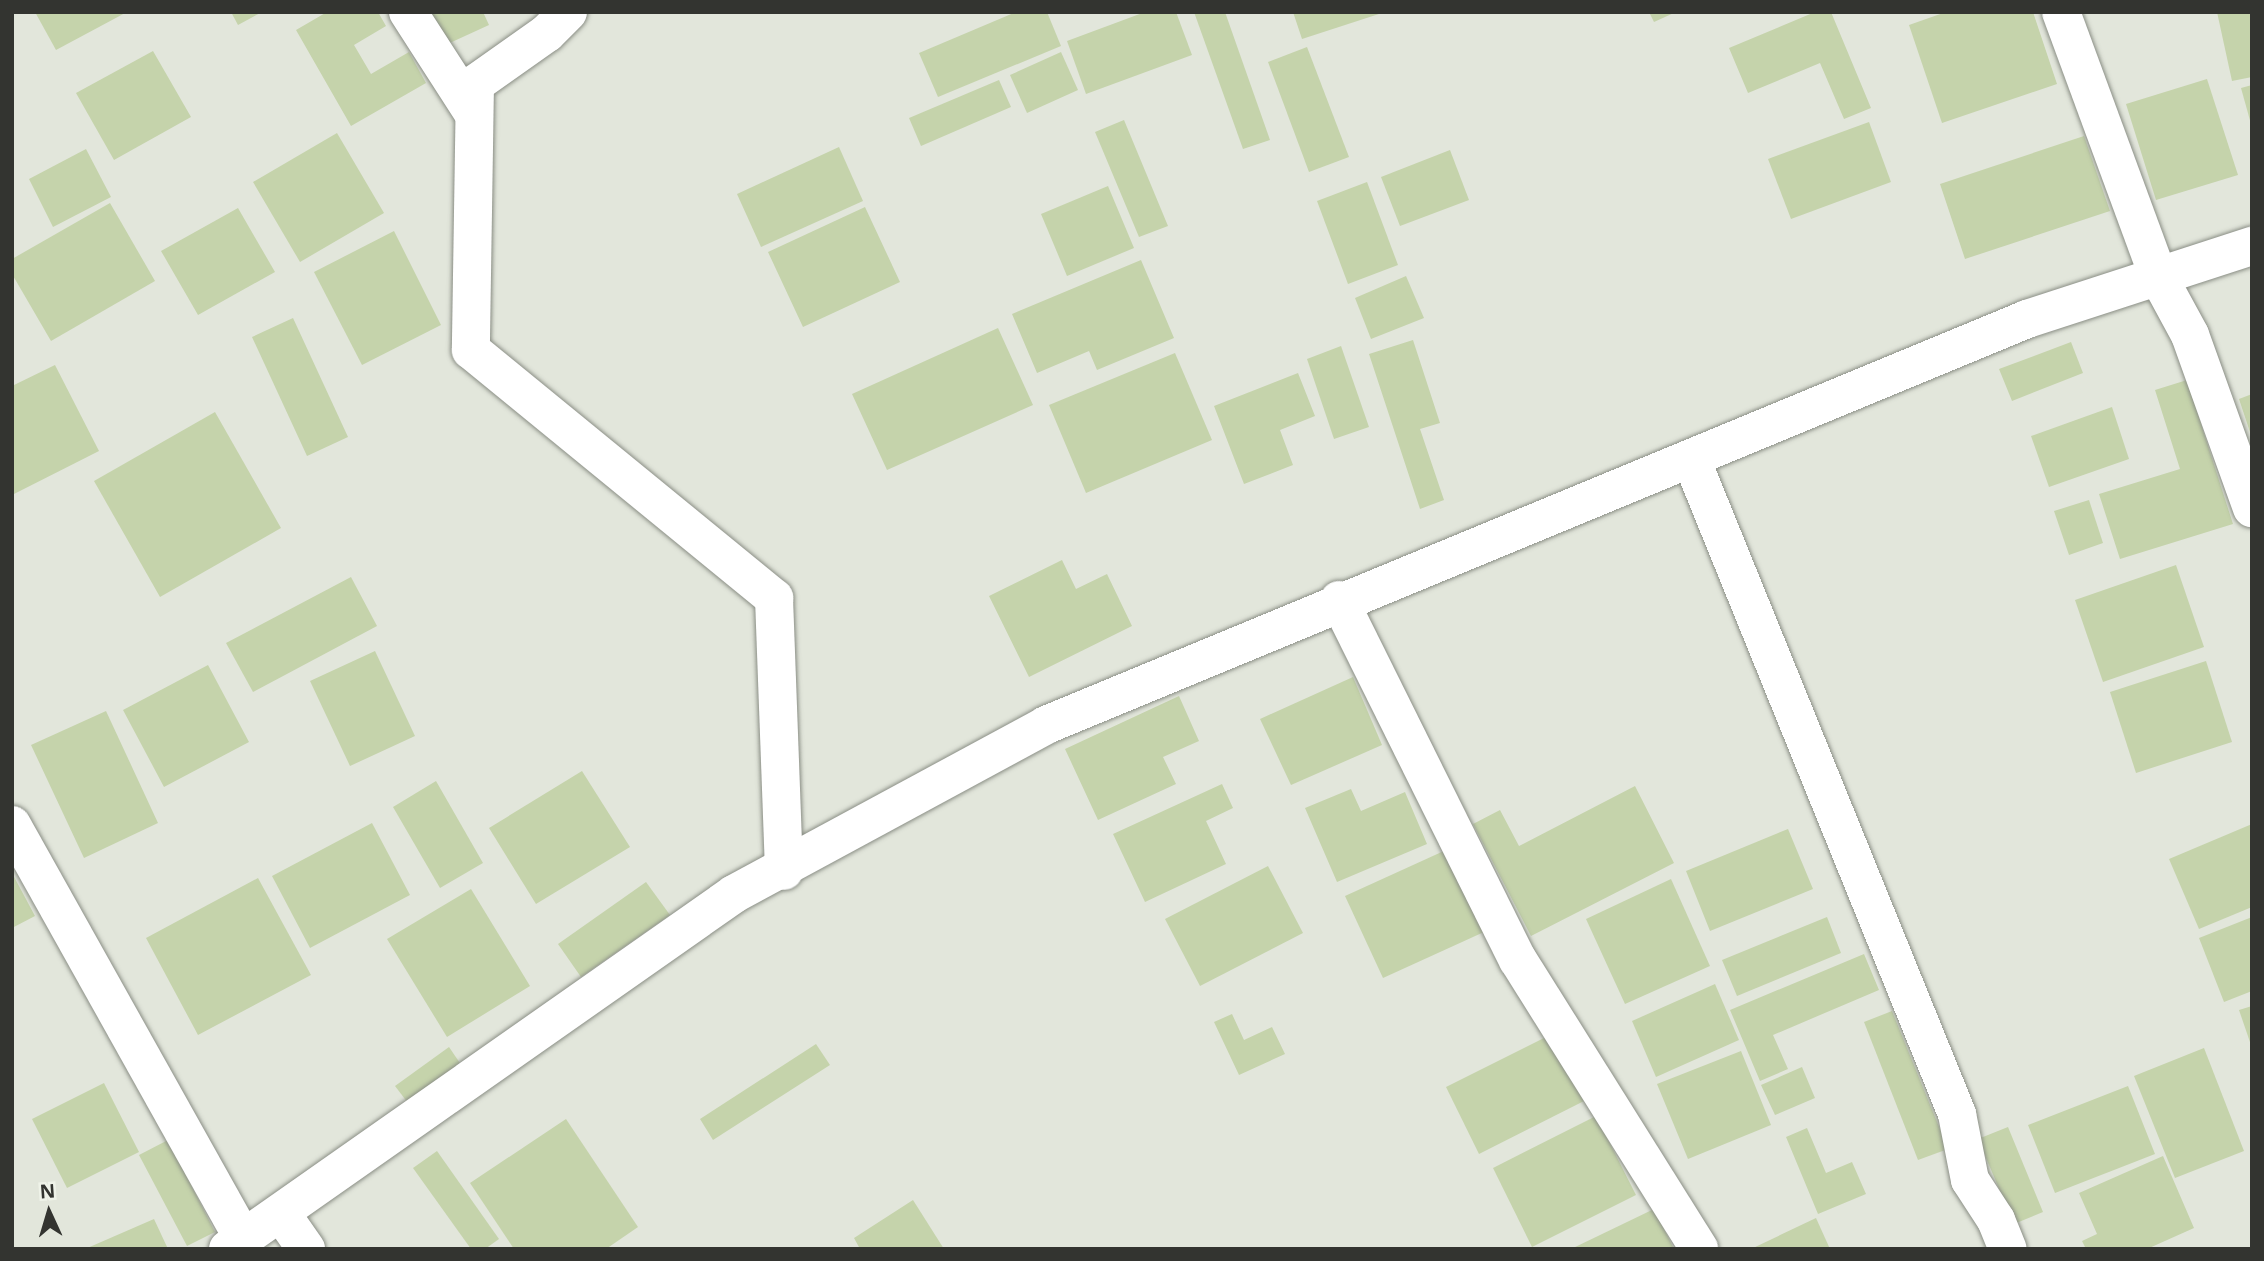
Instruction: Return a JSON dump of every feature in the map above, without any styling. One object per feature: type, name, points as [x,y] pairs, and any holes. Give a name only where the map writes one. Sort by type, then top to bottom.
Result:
[{"type":"street","points":[[408,12],[474,113]]},
{"type":"street","points":[[568,12],[547,33],[475,84],[471,350],[774,598],[784,871]]},
{"type":"street","points":[[2061,12],[2158,276],[2190,335],[2252,508]]},
{"type":"street","points":[[12,825],[236,1243],[734,894],[784,871],[1046,725],[1339,600],[1385,588],[2027,319],[2252,246]]},
{"type":"street","points":[[1692,461],[1957,1114],[1970,1180],[1996,1220],[2008,1249]]},
{"type":"street","points":[[1339,600],[1518,960],[1699,1249]]},
{"type":"street","points":[[281,1213],[306,1249]]},
{"type":"building","points":[[35,12],[127,12],[56,50]]},
{"type":"building","points":[[231,12],[262,12],[238,25]]},
{"type":"building","points":[[327,12],[378,12],[386,26],[354,45],[371,74],[409,52],[426,83],[351,126],[296,30]]},
{"type":"building","points":[[425,12],[483,12],[489,25],[441,47]]},
{"type":"building","points":[[1016,12],[1047,12],[1061,46],[938,97],[919,53]]},
{"type":"building","points":[[1145,12],[1176,12],[1192,55],[1086,94],[1067,41]]},
{"type":"building","points":[[1194,12],[1225,12],[1270,140],[1243,149]]},
{"type":"building","points":[[1293,12],[1382,12],[1382,13],[1302,39]]},
{"type":"building","points":[[1649,12],[1676,12],[1654,22]]},
{"type":"building","points":[[1815,12],[1831,12],[1871,108],[1844,119],[1820,63],[1748,93],[1729,48]]},
{"type":"building","points":[[1946,12],[2033,12],[2057,84],[1942,123],[1909,25]]},
{"type":"building","points":[[2217,12],[2252,12],[2252,77],[2232,81]]},
{"type":"building","points":[[1307,47],[1349,157],[1309,172],[1268,62]]},
{"type":"building","points":[[153,51],[191,117],[114,160],[76,93]]},
{"type":"building","points":[[1061,52],[1078,90],[1027,113],[1010,75]]},
{"type":"building","points":[[2207,79],[2238,175],[2156,200],[2126,104]]},
{"type":"building","points":[[999,80],[1011,107],[921,146],[909,118]]},
{"type":"building","points":[[2252,85],[2252,124],[2251,124],[2241,88]]},
{"type":"building","points":[[1124,120],[1168,226],[1139,237],[1095,132]]},
{"type":"building","points":[[1869,122],[1891,182],[1791,219],[1768,159]]},
{"type":"building","points":[[337,133],[384,213],[300,262],[253,182]]},
{"type":"building","points":[[2084,136],[2110,211],[1965,259],[1940,184]]},
{"type":"building","points":[[839,147],[863,201],[761,247],[737,194]]},
{"type":"building","points":[[86,149],[111,197],[53,227],[29,179]]},
{"type":"building","points":[[1450,150],[1469,200],[1400,226],[1381,177]]},
{"type":"building","points":[[1367,182],[1398,265],[1348,284],[1317,201]]},
{"type":"building","points":[[1108,186],[1134,248],[1067,276],[1041,214]]},
{"type":"building","points":[[110,203],[155,281],[51,341],[12,274],[12,259]]},
{"type":"building","points":[[865,207],[900,282],[803,327],[768,252]]},
{"type":"building","points":[[238,208],[275,272],[198,315],[161,251]]},
{"type":"building","points":[[394,231],[441,325],[362,365],[314,272]]},
{"type":"building","points":[[1141,260],[1174,338],[1097,370],[1089,351],[1037,373],[1012,314]]},
{"type":"building","points":[[1406,276],[1424,318],[1371,339],[1355,298]]},
{"type":"building","points":[[293,318],[348,437],[307,456],[252,337]]},
{"type":"building","points":[[998,328],[1033,405],[887,470],[852,394]]},
{"type":"building","points":[[1413,340],[1440,423],[1420,429],[1444,500],[1420,509],[1369,354]]},
{"type":"building","points":[[2071,342],[2083,373],[2012,401],[1999,369]]},
{"type":"building","points":[[1341,346],[1369,427],[1334,439],[1307,359]]},
{"type":"building","points":[[1175,353],[1212,440],[1086,493],[1049,405]]},
{"type":"building","points":[[55,365],[99,451],[12,495],[12,386]]},
{"type":"building","points":[[1298,373],[1315,416],[1280,430],[1293,465],[1244,484],[1214,406]]},
{"type":"building","points":[[2187,380],[2233,524],[2120,559],[2099,494],[2180,469],[2155,390]]},
{"type":"building","points":[[2252,394],[2252,435],[2251,435],[2239,399]]},
{"type":"building","points":[[2112,407],[2129,459],[2049,487],[2031,436]]},
{"type":"building","points":[[215,412],[281,528],[160,597],[94,481]]},
{"type":"building","points":[[2089,500],[2103,543],[2069,555],[2054,511]]},
{"type":"building","points":[[1062,560],[1076,589],[1107,574],[1132,626],[1029,677],[989,596]]},
{"type":"building","points":[[2176,565],[2204,647],[2103,682],[2075,600]]},
{"type":"building","points":[[351,577],[377,626],[253,692],[226,643]]},
{"type":"building","points":[[375,651],[415,736],[350,766],[310,681]]},
{"type":"building","points":[[2206,661],[2232,742],[2136,773],[2110,692]]},
{"type":"building","points":[[208,665],[249,742],[164,787],[123,710]]},
{"type":"building","points":[[1353,677],[1382,745],[1291,785],[1260,719]]},
{"type":"building","points":[[1179,696],[1199,741],[1163,757],[1176,784],[1098,820],[1065,749]]},
{"type":"building","points":[[106,711],[158,823],[84,858],[31,745]]},
{"type":"building","points":[[582,771],[630,847],[536,904],[489,828]]},
{"type":"building","points":[[436,781],[483,863],[440,888],[393,807]]},
{"type":"building","points":[[1222,784],[1233,808],[1206,821],[1226,864],[1145,902],[1113,834]]},
{"type":"building","points":[[1635,786],[1674,863],[1531,936],[1473,824],[1500,810],[1519,846]]},
{"type":"building","points":[[1351,789],[1361,811],[1405,792],[1427,844],[1337,882],[1305,808]]},
{"type":"building","points":[[372,823],[410,895],[310,948],[272,876]]},
{"type":"building","points":[[2252,824],[2252,907],[2199,929],[2169,859]]},
{"type":"building","points":[[1788,829],[1813,889],[1710,931],[1686,871]]},
{"type":"building","points":[[1446,850],[1484,932],[1383,978],[1345,896]]},
{"type":"building","points":[[1268,866],[1303,933],[1200,986],[1165,919]]},
{"type":"building","points":[[12,873],[35,916],[12,928]]},
{"type":"building","points":[[258,878],[311,975],[198,1035],[146,938]]},
{"type":"building","points":[[1671,879],[1710,966],[1625,1004],[1586,919]]},
{"type":"building","points":[[646,882],[670,915],[581,977],[558,944]]},
{"type":"building","points":[[471,889],[530,986],[447,1037],[387,939]]},
{"type":"building","points":[[1827,917],[1841,953],[1737,996],[1722,960]]},
{"type":"building","points":[[2252,917],[2252,991],[2224,1002],[2199,938]]},
{"type":"building","points":[[1864,954],[1879,990],[1773,1035],[1788,1069],[1760,1081],[1730,1010]]},
{"type":"building","points":[[1715,984],[1739,1040],[1656,1077],[1632,1021]]},
{"type":"building","points":[[2252,1006],[2252,1045],[2251,1045],[2239,1010]]},
{"type":"building","points":[[1892,1011],[1948,1149],[1918,1160],[1864,1022]]},
{"type":"building","points":[[1232,1014],[1244,1040],[1272,1027],[1285,1054],[1239,1075],[1214,1022]]},
{"type":"building","points":[[1554,1033],[1588,1099],[1479,1154],[1446,1087]]},
{"type":"building","points":[[816,1044],[830,1065],[713,1140],[700,1119]]},
{"type":"building","points":[[449,1047],[464,1069],[411,1107],[395,1086]]},
{"type":"building","points":[[2204,1048],[2244,1151],[2175,1178],[2134,1076]]},
{"type":"building","points":[[1741,1051],[1771,1125],[1688,1159],[1657,1084]]},
{"type":"building","points":[[1802,1067],[1815,1098],[1775,1115],[1761,1085]]},
{"type":"building","points":[[104,1083],[139,1152],[67,1188],[32,1119]]},
{"type":"building","points":[[2128,1086],[2155,1154],[2055,1193],[2028,1125]]},
{"type":"building","points":[[1596,1116],[1636,1195],[1532,1247],[1493,1168]]},
{"type":"building","points":[[566,1119],[638,1227],[606,1249],[514,1249],[470,1183]]},
{"type":"building","points":[[2008,1127],[2043,1212],[2014,1224],[1978,1139]]},
{"type":"building","points":[[1807,1128],[1826,1173],[1852,1162],[1866,1194],[1818,1214],[1786,1137]]},
{"type":"building","points":[[168,1140],[215,1232],[187,1246],[139,1155]]},
{"type":"building","points":[[437,1151],[499,1239],[485,1249],[471,1249],[413,1168]]},
{"type":"building","points":[[2163,1156],[2194,1228],[2147,1249],[2086,1249],[2082,1241],[2097,1234],[2079,1193]]},
{"type":"building","points":[[913,1200],[944,1249],[860,1249],[854,1238]]},
{"type":"building","points":[[1654,1209],[1674,1249],[1571,1249]]},
{"type":"building","points":[[1816,1218],[1830,1249],[1751,1249]]},
{"type":"building","points":[[154,1219],[168,1249],[85,1249]]}]
